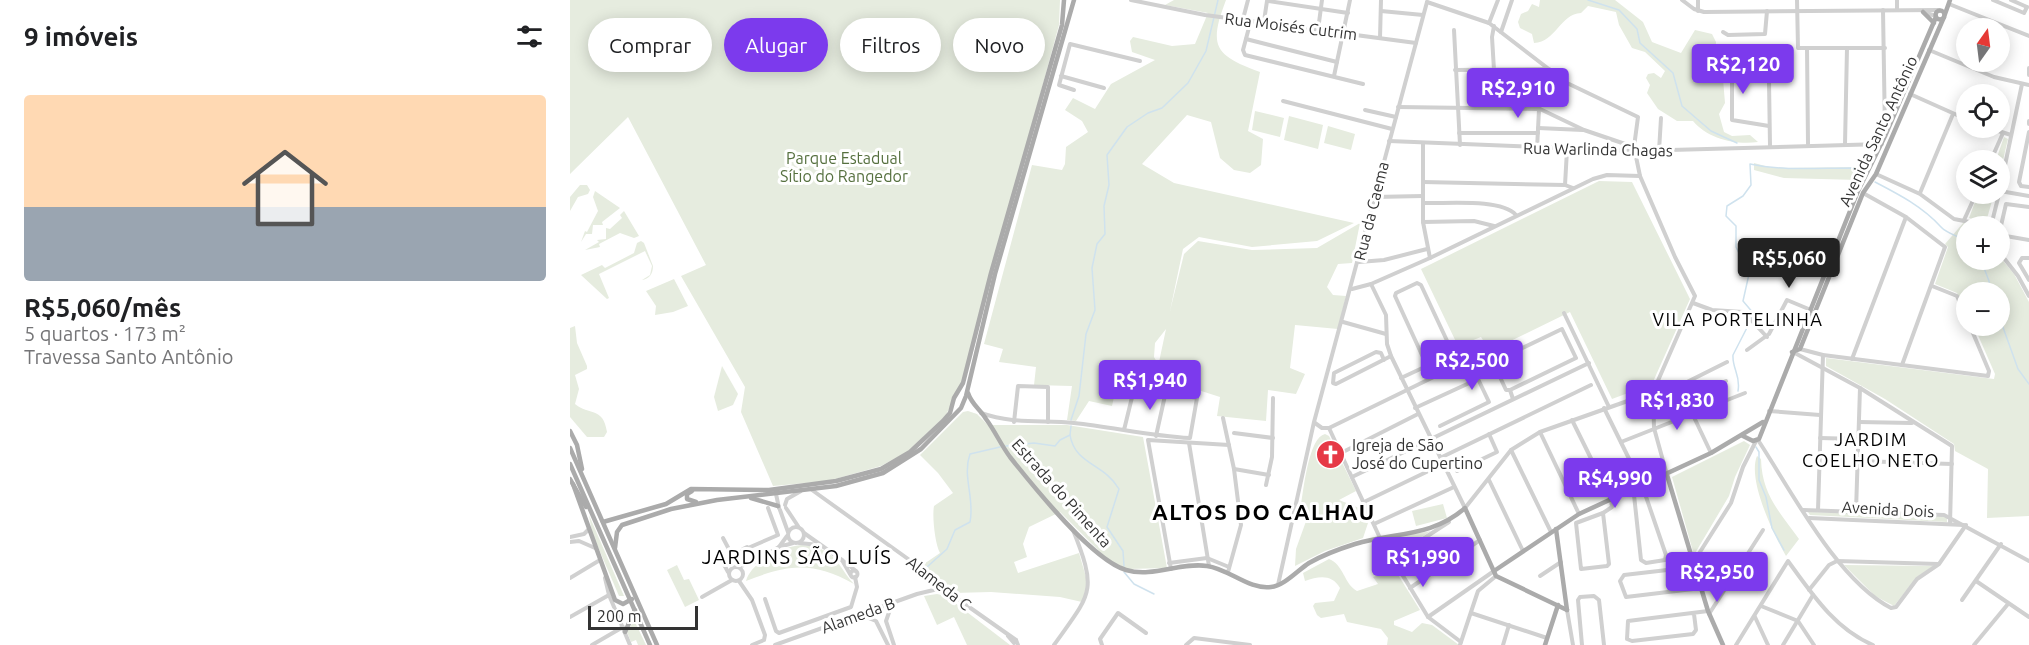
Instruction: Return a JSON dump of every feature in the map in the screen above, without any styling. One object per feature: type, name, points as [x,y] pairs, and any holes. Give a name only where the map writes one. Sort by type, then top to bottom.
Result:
[{"type":"main road","points":[[603,522],[666,504],[689,489],[739,487],[762,490],[826,483],[881,469],[910,452],[950,412],[963,383],[991,273],[1061,28],[1064,0]]},
{"type":"main road","points":[[739,487],[692,491],[687,497],[691,502],[823,489],[873,476],[900,465],[921,449],[961,408],[966,396],[995,274],[1074,0]]},
{"type":"main road","points":[[1940,14],[1949,2]]},
{"type":"main road","points":[[1923,12],[1934,23]]},
{"type":"main road","name":"Avenida Santo Antônio","points":[[1752,431],[1763,423],[1769,411],[1860,192],[1940,14]]},
{"type":"main road","name":"Avenida Santo Antônio","points":[[1800,349],[1860,192],[1876,174],[1929,50],[1940,14]]},
{"type":"main road","points":[[1792,352],[1800,349]]},
{"type":"main road","name":"Estrada do Pimenta","points":[[968,388],[979,411],[1010,457],[1071,527],[1108,561],[1127,570],[1145,572],[1208,566],[1229,569],[1263,587],[1278,585]]},
{"type":"main road","points":[[958,392],[964,391],[966,396]]},
{"type":"main road","points":[[961,408],[969,407],[979,411]]},
{"type":"main road","name":"Avenida Santo Antônio","points":[[1753,439],[1769,411]]},
{"type":"main road","points":[[570,431],[578,449],[584,477]]},
{"type":"main road","points":[[1495,573],[1523,551],[1579,514],[1712,453],[1753,439],[1758,432],[1752,431],[1753,439]]},
{"type":"main road","points":[[570,448],[657,645]]},
{"type":"main road","points":[[570,464],[650,645]]},
{"type":"main road","points":[[1666,475],[1708,612],[1724,645]]},
{"type":"main road","points":[[570,479],[595,519]]},
{"type":"main road","points":[[573,484],[616,602],[623,604],[631,600],[635,594]]},
{"type":"main road","points":[[748,497],[779,508]]},
{"type":"main road","points":[[615,548],[617,531],[625,523],[671,509],[717,500]]},
{"type":"main road","points":[[1278,585],[1310,563],[1332,552],[1449,522],[1465,508],[1495,573],[1568,610]]},
{"type":"main road","points":[[1554,530],[1568,610]]},
{"type":"main road","points":[[1077,540],[1079,537],[1083,538]]},
{"type":"main road","points":[[1545,645],[1558,605]]},
{"type":"main road","points":[[624,630],[635,610]]},
{"type":"street","name":"Rua Moisés Cutrim","points":[[1131,0],[1205,15],[1264,21],[1416,43]]},
{"type":"street","points":[[1243,19],[1248,0]]},
{"type":"street","points":[[1318,30],[1322,0]]},
{"type":"street","points":[[1334,76],[1350,0]]},
{"type":"street","points":[[1380,38],[1382,0]]},
{"type":"street","points":[[1494,70],[1492,25],[1498,0]]},
{"type":"street","points":[[1501,32],[1512,0]]},
{"type":"street","points":[[1682,0],[1698,10],[1913,10],[1940,14]]},
{"type":"street","points":[[1698,0],[1698,10]]},
{"type":"street","points":[[1797,0],[1796,46],[1885,48]]},
{"type":"street","points":[[1897,0],[1897,10]]},
{"type":"street","points":[[1993,0],[2024,13],[2028,7],[2011,0]]},
{"type":"street","points":[[1264,21],[1268,1],[1348,13]]},
{"type":"street","points":[[1427,1],[1492,25],[1573,87],[1636,115],[1638,122],[1634,149],[1640,176],[1675,257],[1694,293],[1693,303],[1653,392],[1654,428],[1666,475]]},
{"type":"street","name":"Rua da Caema","points":[[1278,585],[1314,422],[1352,289],[1374,197],[1427,1]]},
{"type":"street","points":[[1949,2],[2029,36]]},
{"type":"street","points":[[1883,10],[1885,136]]},
{"type":"street","points":[[1913,10],[1940,14]]},
{"type":"street","points":[[1381,11],[1423,15]]},
{"type":"street","points":[[1723,32],[1728,35],[1765,34],[1767,11]]},
{"type":"street","points":[[1251,20],[1243,52],[1245,55],[1363,84]]},
{"type":"street","points":[[1454,30],[1460,145]]},
{"type":"street","points":[[1246,39],[1337,62]]},
{"type":"street","points":[[1074,90],[1060,86],[1071,43],[1140,61]]},
{"type":"street","points":[[1807,48],[1808,144]]},
{"type":"street","points":[[1845,144],[1846,48]]},
{"type":"street","points":[[1929,50],[1987,74],[2029,85]]},
{"type":"street","points":[[1058,58],[1065,60]]},
{"type":"street","points":[[2029,68],[2029,75]]},
{"type":"street","points":[[1455,70],[1550,69]]},
{"type":"street","points":[[1537,149],[1541,70]]},
{"type":"street","points":[[1732,70],[1732,120],[1769,126]]},
{"type":"street","points":[[1061,76],[1104,88]]},
{"type":"street","points":[[1769,81],[1770,146]]},
{"type":"street","points":[[2007,150],[2022,84]]},
{"type":"street","points":[[1909,94],[1956,115]]},
{"type":"street","points":[[1283,100],[1392,129]]},
{"type":"street","points":[[1398,107],[1540,109],[1584,130],[1634,149]]},
{"type":"street","points":[[1365,110],[1396,117]]},
{"type":"street","points":[[1920,194],[1953,114]]},
{"type":"street","points":[[1659,151],[1661,118]]},
{"type":"street","points":[[1459,133],[1584,130]]},
{"type":"street","points":[[2029,132],[2027,153],[2019,183],[2029,187]]},
{"type":"street","name":"Rua Warlinda Chagas","points":[[1389,141],[1537,149],[1659,151],[1808,144],[1882,144]]},
{"type":"street","points":[[1423,143],[1423,222],[1430,258]]},
{"type":"street","points":[[1565,185],[1567,150]]},
{"type":"street","points":[[1876,174],[1920,194],[1956,219]]},
{"type":"street","points":[[1352,289],[1371,284],[1430,258],[1600,176],[1640,176]]},
{"type":"street","points":[[1423,182],[1565,185],[1573,188]]},
{"type":"street","points":[[1860,192],[1906,217],[1944,245],[1944,254],[1902,365]]},
{"type":"street","points":[[2010,193],[2029,196]]},
{"type":"street","points":[[1374,197],[1423,196]]},
{"type":"street","points":[[1423,203],[1496,205],[1509,209],[1516,215]]},
{"type":"street","points":[[2003,216],[2006,204],[2029,207]]},
{"type":"street","points":[[1852,359],[1906,217]]},
{"type":"street","points":[[1423,222],[1474,221],[1494,226]]},
{"type":"street","points":[[2010,237],[2029,240]]},
{"type":"street","points":[[1359,261],[1384,260],[1427,249]]},
{"type":"street","points":[[2029,258],[2022,258],[2019,263],[2029,280]]},
{"type":"street","points":[[2010,266],[2029,296]]},
{"type":"street","points":[[1427,366],[1395,296],[1396,293],[1417,283],[1421,285],[1449,345]]},
{"type":"street","points":[[1371,284],[1386,315],[1386,334],[1391,356],[1465,508],[1511,450],[1540,432],[1653,392],[1683,384],[1727,362]]},
{"type":"street","points":[[1932,286],[1956,296]]},
{"type":"street","points":[[1747,350],[1767,337],[1787,300],[1812,310]]},
{"type":"street","points":[[1693,303],[1712,310],[1743,312],[1767,337]]},
{"type":"street","points":[[1564,313],[1589,363],[1642,485],[1666,555],[1663,561],[1646,563],[1641,561],[1634,495]]},
{"type":"street","points":[[1342,322],[1386,334]]},
{"type":"street","points":[[1510,390],[1576,358],[1563,329],[1493,362],[1506,390],[1510,390],[1514,399]]},
{"type":"street","points":[[1800,349],[1823,355],[1988,375],[1989,371],[1974,336]]},
{"type":"street","points":[[1401,378],[1478,342]]},
{"type":"street","points":[[1460,351],[1466,361]]},
{"type":"street","points":[[1384,360],[1381,353],[1376,352],[1334,373],[1333,382],[1336,384],[1384,360],[1391,356]]},
{"type":"street","points":[[1310,439],[1326,428],[1485,352]]},
{"type":"street","points":[[1792,352],[1860,388],[1953,448],[1950,524]]},
{"type":"street","points":[[1818,510],[1823,355]]},
{"type":"street","points":[[1352,477],[1589,363]]},
{"type":"street","points":[[1415,408],[1478,379],[1489,403],[1440,426]]},
{"type":"street","points":[[1653,411],[1726,381]]},
{"type":"street","points":[[1440,458],[1591,385]]},
{"type":"street","points":[[1014,422],[1018,386],[1048,387],[1048,422]]},
{"type":"street","points":[[1124,430],[1133,386],[1197,398],[1189,440],[1208,558],[1207,573]]},
{"type":"street","points":[[1856,511],[1860,388]]},
{"type":"street","points":[[1156,436],[1166,391]]},
{"type":"street","points":[[1621,441],[1745,393]]},
{"type":"street","points":[[1266,485],[1273,438],[1273,398]]},
{"type":"street","points":[[979,411],[1014,422],[1048,422],[1124,430],[1229,445]]},
{"type":"street","points":[[1769,411],[1820,415]]},
{"type":"street","points":[[1692,413],[1712,453]]},
{"type":"street","points":[[1341,453],[1418,414]]},
{"type":"street","points":[[988,423],[996,416]]},
{"type":"street","points":[[1170,562],[1208,558],[1229,569],[1241,525],[1235,469],[1223,418]]},
{"type":"street","points":[[1572,420],[1611,499],[1612,507],[1603,513],[1576,523],[1581,569],[1609,564],[1603,513]]},
{"type":"street","points":[[1314,422],[1326,428],[1341,453],[1380,538],[1428,617],[1461,643],[1480,588],[1495,573]]},
{"type":"street","points":[[1859,422],[1915,423]]},
{"type":"street","points":[[1540,432],[1579,514]]},
{"type":"street","points":[[1234,433],[1273,438]]},
{"type":"street","points":[[1457,471],[1497,452],[1490,434]]},
{"type":"street","points":[[1820,438],[1858,439]]},
{"type":"street","points":[[1753,439],[1809,518],[1836,561],[1874,599],[1891,609],[1896,607],[1917,579],[1939,564],[1966,525]]},
{"type":"street","name":"Avenida Santo Antônio","points":[[1693,566],[1731,503],[1752,448],[1753,439]]},
{"type":"street","points":[[1171,569],[1148,440],[1189,440]]},
{"type":"street","points":[[1511,450],[1554,530]]},
{"type":"street","points":[[1858,461],[1952,464]]},
{"type":"street","points":[[1364,502],[1443,464]]},
{"type":"street","points":[[1235,469],[1269,475]]},
{"type":"street","points":[[1489,480],[1523,551]]},
{"type":"street","points":[[1374,524],[1454,487]]},
{"type":"street","points":[[823,489],[821,493],[823,496]]},
{"type":"street","name":"Alameda C","points":[[812,490],[929,574],[942,588],[1017,644]]},
{"type":"street","points":[[801,491],[787,499],[786,507],[799,527],[856,571]]},
{"type":"street","points":[[776,494],[788,534],[796,543],[822,546]]},
{"type":"street","points":[[723,538],[732,555],[778,535],[768,508]]},
{"type":"street","name":"Avenida Dois","points":[[1803,510],[1950,516]]},
{"type":"street","points":[[1950,516],[2029,561]]},
{"type":"street","name":"Avenida Dois","points":[[1809,518],[1966,525]]},
{"type":"street","points":[[1392,559],[1449,522]]},
{"type":"street","points":[[779,547],[793,526],[799,527]]},
{"type":"street","points":[[1054,645],[1081,606],[1089,587],[1088,572],[1071,527]]},
{"type":"street","points":[[570,537],[581,535],[589,529]]},
{"type":"street","points":[[1694,614],[1696,630],[1693,634],[1632,641],[1627,639],[1626,624],[1629,620],[1708,612],[1763,530]]},
{"type":"street","points":[[732,580],[730,570],[752,563],[779,547],[796,543],[804,538],[804,533]]},
{"type":"street","points":[[581,535],[581,541]]},
{"type":"street","points":[[1410,588],[1480,540]]},
{"type":"street","points":[[570,542],[581,541],[595,548]]},
{"type":"street","points":[[1962,600],[2001,544]]},
{"type":"street","points":[[745,550],[752,563]]},
{"type":"street","points":[[570,578],[600,560]]},
{"type":"street","points":[[842,560],[850,574],[855,577]]},
{"type":"street","points":[[1736,645],[1788,561],[1813,595],[1853,636],[1858,645]]},
{"type":"street","points":[[1809,590],[1829,565],[1836,561],[1939,564]]},
{"type":"street","points":[[1540,576],[1561,562]]},
{"type":"street","points":[[739,580],[752,563]]},
{"type":"street","points":[[1693,566],[1624,575],[1620,581],[1626,597],[1693,589]]},
{"type":"street","points":[[738,567],[743,574]]},
{"type":"street","points":[[850,574],[856,571]]},
{"type":"street","points":[[765,599],[776,631],[779,633],[851,607],[857,586],[856,571]]},
{"type":"street","points":[[604,572],[609,595],[630,645]]},
{"type":"street","points":[[1428,617],[1495,573]]},
{"type":"street","points":[[702,597],[732,580],[739,580]]},
{"type":"street","points":[[739,580],[752,600],[765,635],[764,640],[752,645]]},
{"type":"street","points":[[1976,581],[2029,617]]},
{"type":"street","name":"Alameda B","points":[[775,645],[942,588]]},
{"type":"street","points":[[570,617],[609,595]]},
{"type":"street","points":[[1784,645],[1813,595]]},
{"type":"street","points":[[1582,645],[1578,600],[1580,597],[1594,596],[1599,600],[1604,645]]},
{"type":"street","points":[[893,603],[886,626],[894,645]]},
{"type":"street","points":[[1974,645],[2008,604]]},
{"type":"street","points":[[1761,606],[1798,621],[1814,645]]},
{"type":"street","points":[[1568,610],[1573,645]]},
{"type":"street","points":[[1471,612],[1547,638]]},
{"type":"street","points":[[1102,645],[1100,639],[1118,613],[1146,633]]},
{"type":"street","points":[[860,615],[876,621],[888,645]]},
{"type":"street","points":[[1754,617],[1768,645]]},
{"type":"street","points":[[1503,645],[1509,625]]},
{"type":"street","points":[[592,645],[624,630]]},
{"type":"street","points":[[796,645],[799,636]]},
{"type":"street","points":[[1853,636],[1873,645]]},
{"type":"street","points":[[1186,644],[1194,638],[1250,645]]},
{"type":"green space","name":"Parque Estadual Sítio do Rangedor","points":[[570,0],[1060,0],[1059,25],[962,382],[946,415],[907,452],[881,466],[828,481],[773,486],[741,412],[745,387],[681,276],[706,265],[628,117],[570,174]]},
{"type":"green space","points":[[1174,0],[1226,0],[1217,29],[1219,47],[1233,60],[1260,72],[1248,131],[1263,139],[1261,165],[1250,173],[1234,170],[1220,158],[1211,122],[1187,115],[1142,164],[1174,183],[1354,223],[1317,241],[1252,247],[1199,237],[1183,249],[1170,311],[1184,254],[1198,241],[1252,250],[1317,248],[1360,223],[1352,263],[1338,264],[1327,287],[1333,295],[1346,296],[1338,329],[1295,325],[1290,368],[1305,374],[1296,394],[1268,390],[1266,421],[1217,416],[1220,397],[1195,389],[1159,362],[1166,329],[1155,343],[1154,357],[1170,378],[1193,389],[1192,394],[1118,379],[1112,406],[1089,401],[1076,421],[1067,420],[1072,386],[1034,385],[1036,367],[999,362],[1003,349],[984,344],[1032,165],[1062,170],[1065,164],[1066,147],[1088,132],[1082,121],[1065,110],[1073,98],[1095,109],[1111,84],[1155,60],[1132,52],[1130,41],[1133,37],[1172,46],[1195,44],[1208,13],[1165,5]]},
{"type":"green space","points":[[1540,0],[1615,0],[1643,22],[1652,42],[1681,53],[1695,30],[1712,34],[1716,42],[1713,78],[1723,79],[1725,103],[1719,114],[1724,132],[1732,136],[1750,135],[1758,142],[1740,143],[1722,139],[1706,132],[1693,121],[1677,121],[1658,109],[1647,93],[1650,85],[1646,78],[1648,74],[1654,73],[1661,78],[1665,71],[1645,52],[1632,48],[1619,25],[1616,12],[1588,6],[1581,13],[1568,18],[1548,38],[1534,43],[1532,34],[1520,28],[1518,22],[1521,14],[1528,11],[1532,4],[1539,7]]},
{"type":"green space","points":[[1255,111],[1284,118],[1280,137],[1252,130]]},
{"type":"green space","points":[[1289,116],[1323,125],[1318,149],[1284,140]]},
{"type":"green space","points":[[1328,126],[1355,134],[1351,150],[1324,143]]},
{"type":"green space","points":[[2004,138],[2008,139],[2005,150],[1999,150]]},
{"type":"green space","points":[[1754,163],[1773,168],[1864,167],[1858,180],[1784,178],[1754,170]]},
{"type":"green space","points":[[1599,181],[1632,182],[1690,299],[1652,384],[1612,399],[1570,312],[1490,351],[1481,337],[1458,346],[1421,269]]},
{"type":"green space","points":[[580,185],[587,185],[590,190],[588,194],[578,197],[570,211],[570,197]]},
{"type":"green space","points":[[595,191],[620,208],[602,222],[603,225],[593,225],[592,234],[586,234],[581,242],[598,211],[593,197]]},
{"type":"green space","points":[[1974,204],[1991,204],[1988,216],[1970,216]]},
{"type":"green space","points":[[624,211],[639,236],[634,238],[620,233],[599,244],[600,247],[585,250],[599,242],[597,240],[606,239],[606,228],[610,229],[622,218],[620,215]]},
{"type":"green space","points":[[1956,231],[1956,270],[2010,269],[2029,302],[2029,516],[1987,518],[1988,469],[1955,451],[1954,444],[1885,399],[1826,366],[1826,358],[1994,379],[1995,374],[1978,336],[2010,336],[2010,282],[1956,282],[1956,293],[1935,284],[1948,247],[1945,244]]},
{"type":"green space","points":[[641,241],[644,243],[653,266],[651,274],[647,279],[642,280],[650,275],[652,266],[645,251],[599,274],[609,298],[607,299],[581,275],[602,265],[605,268],[634,253],[637,243]]},
{"type":"green space","points":[[674,279],[688,306],[673,312],[655,315],[656,306],[646,291]]},
{"type":"green space","points":[[575,326],[577,343],[587,369],[575,375],[579,389],[575,404],[602,418],[607,432],[604,437],[587,437],[570,417],[570,328]]},
{"type":"green space","points":[[722,366],[738,394],[733,405],[718,411],[714,397]]},
{"type":"green space","points":[[963,412],[977,414],[988,425],[1067,425],[1143,437],[1167,568],[1128,569],[1109,561],[1060,512],[1029,527],[1023,544],[1027,557],[1014,562],[1018,573],[1079,553],[1088,584],[1082,602],[1060,597],[991,592],[953,593],[921,566],[940,553],[934,530],[934,506],[953,493],[920,455]]},
{"type":"green space","points":[[1325,434],[1329,436],[1356,491],[1339,500],[1359,508],[1368,523],[1363,538],[1325,551],[1295,566],[1296,549],[1309,513],[1299,517],[1307,470],[1314,446]]},
{"type":"green space","points":[[1744,441],[1750,445],[1729,496],[1694,555],[1672,477]]},
{"type":"green space","points":[[1757,456],[1761,459],[1768,493],[1799,539],[1786,556],[1763,507],[1756,479]]},
{"type":"green space","points":[[1443,504],[1447,518],[1416,526],[1412,511]]},
{"type":"green space","points":[[1808,512],[1938,515],[1947,518],[1947,522],[1810,515]]},
{"type":"green space","points":[[589,515],[624,596],[619,596],[592,533]]},
{"type":"green space","points":[[1431,531],[1393,556],[1383,539]]},
{"type":"green space","points":[[802,545],[823,550],[829,554],[854,584],[826,571],[813,568],[788,568],[746,581],[754,568],[769,556],[786,548]]},
{"type":"green space","points":[[1329,559],[1338,566],[1349,584],[1357,591],[1378,584],[1373,577],[1395,570],[1420,610],[1394,621],[1394,625],[1412,632],[1422,623],[1432,625],[1459,645],[1387,645],[1388,638],[1381,629],[1347,622],[1344,614],[1321,618],[1313,606],[1315,603],[1334,601],[1340,588],[1333,580],[1325,577],[1305,581],[1303,573]]},
{"type":"green space","points":[[677,565],[684,580],[689,579],[699,600],[685,607],[667,570]]},
{"type":"green space","points":[[1844,565],[1933,566],[1917,577],[1894,606],[1875,596]]},
{"type":"green space","points":[[937,594],[946,596],[1010,645],[967,645],[954,617],[937,625],[924,596]]},
{"type":"green space","points":[[634,620],[646,645],[638,645],[636,640],[631,642],[627,632]]},
{"type":"waterway","points":[[1071,420],[1079,396],[1086,334],[1095,310],[1092,268],[1097,244],[1105,234],[1104,206],[1109,185],[1107,155],[1127,127],[1148,113],[1162,108],[1188,83],[1206,51],[1218,0]]},
{"type":"waterway","points":[[1588,0],[1619,10],[1637,29],[1640,43],[1673,73],[1682,106],[1711,131],[1737,143]]},
{"type":"waterway","points":[[1738,391],[1733,355],[1754,314],[1743,301],[1749,274],[1736,247],[1736,226],[1726,216],[1727,206],[1743,196],[1751,185],[1750,164],[1788,168],[1852,168],[1858,170]]},
{"type":"waterway","points":[[1875,182],[1911,202],[1927,213],[1943,229],[1956,236]]},
{"type":"waterway","points":[[1985,270],[1989,282]]},
{"type":"waterway","points":[[2006,336],[2018,369],[2029,384]]},
{"type":"waterway","points":[[1006,446],[1034,443],[1055,446],[1060,440],[1070,435],[1071,426]]},
{"type":"waterway","points":[[1070,435],[1078,452],[1113,480],[1119,489],[1107,527],[1123,551],[1124,566]]},
{"type":"waterway","points":[[927,567],[947,549],[955,530],[970,522],[971,505],[967,471],[970,454],[1000,447]]},
{"type":"waterway","points":[[1756,447],[1759,452],[1759,480],[1766,497],[1772,528],[1784,550]]},
{"type":"waterway","points":[[1124,572],[1134,584],[1154,594]]},
{"type":"place","name":"Igreja de São José do Cupertino","points":[[1331,454]]},
{"type":"district","name":"VILA PORTELINHA","points":[[1738,319]]},
{"type":"district","name":"JARDIM COELHO NETO","points":[[1871,449]]},
{"type":"district","name":"ALTOS DO CALHAU","points":[[1264,511]]},
{"type":"district","name":"JARDINS SÃO LUÍS","points":[[797,556]]}]
